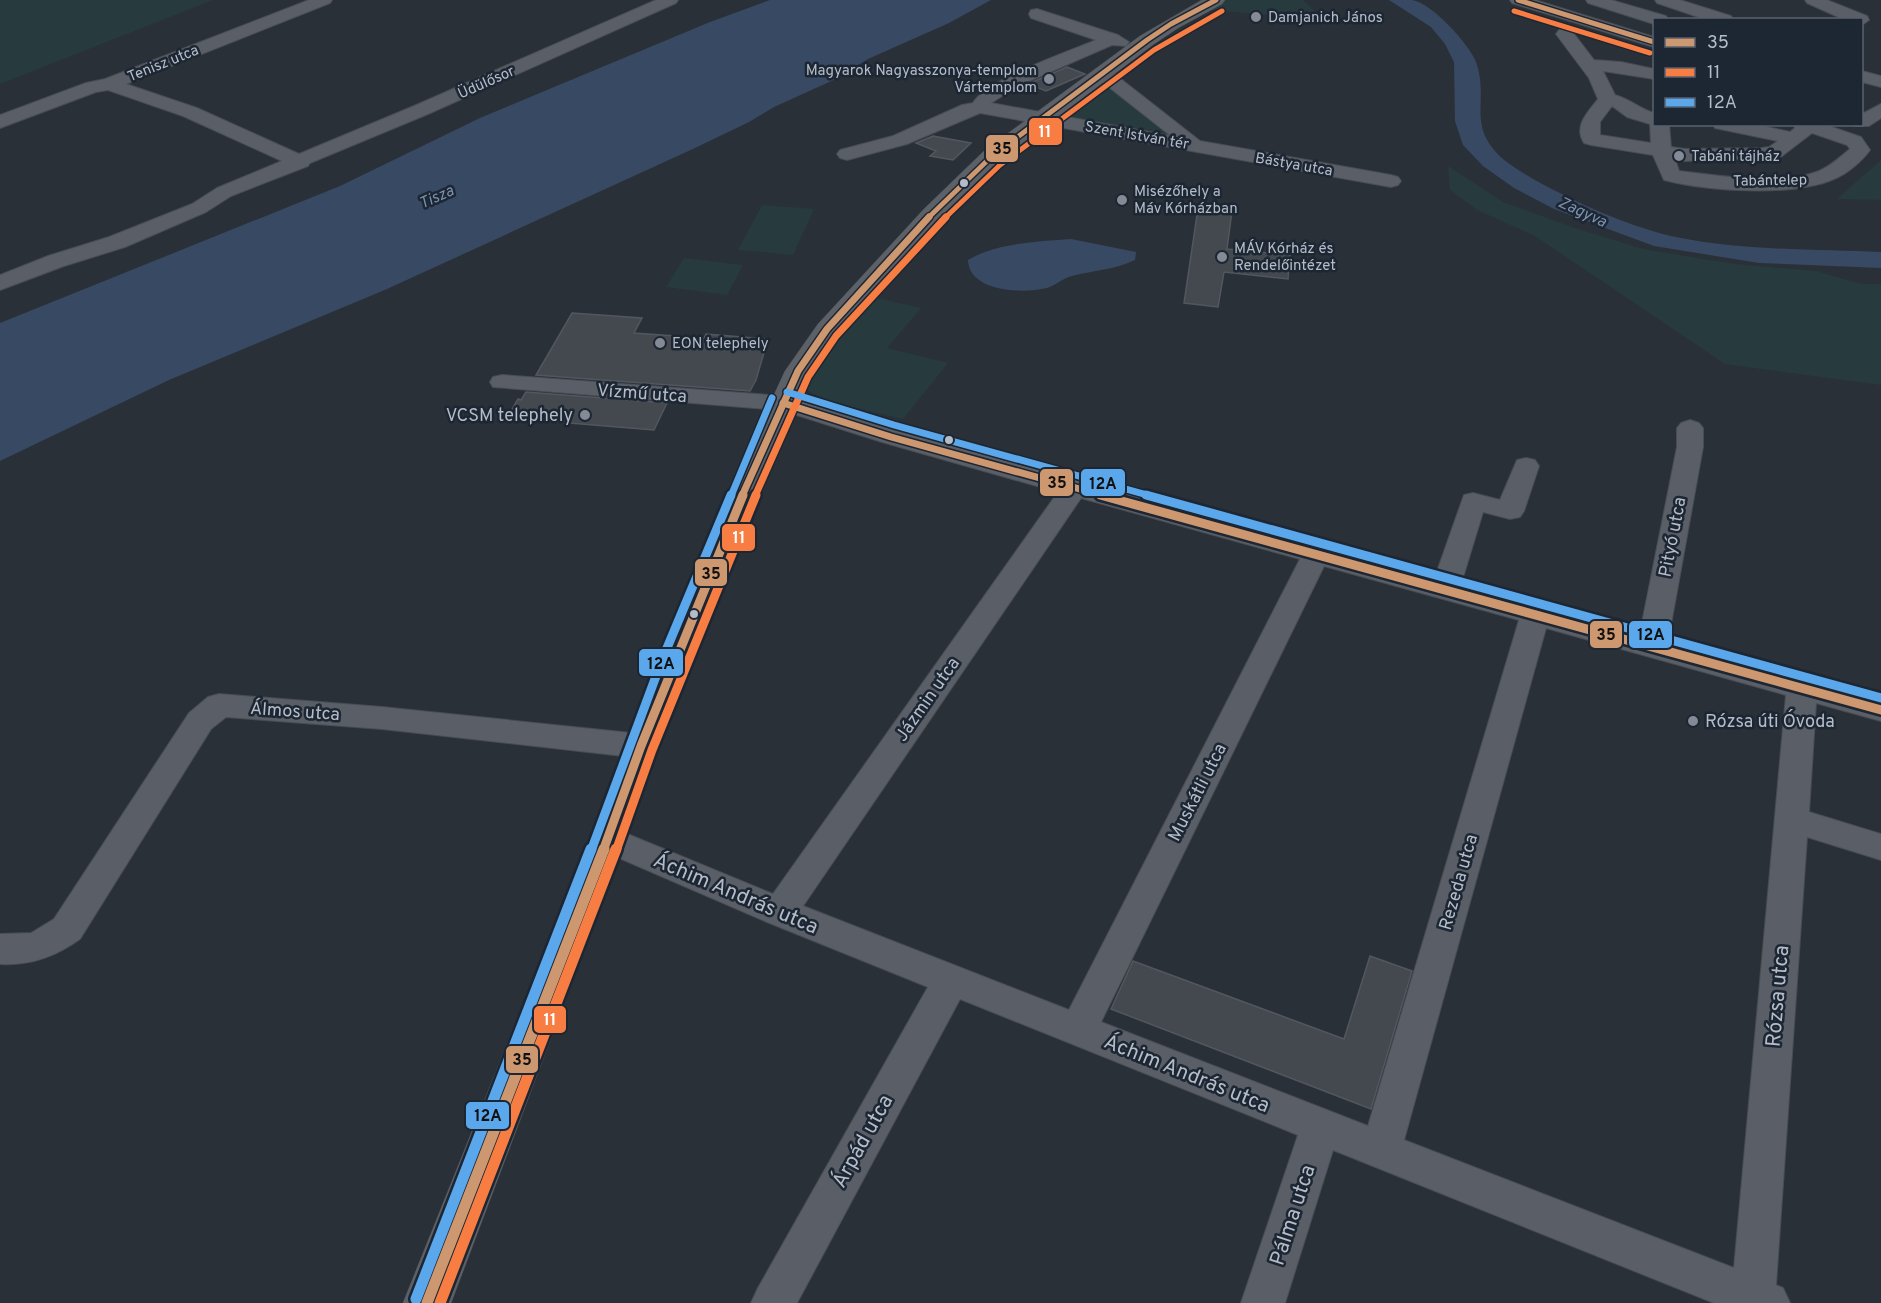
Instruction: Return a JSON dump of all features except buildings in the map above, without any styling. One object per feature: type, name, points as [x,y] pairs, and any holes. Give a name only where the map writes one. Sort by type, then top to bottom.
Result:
[{"type":"main road","name":"Szent István tér","points":[[1040,118],[1142,43],[1216,0]]},
{"type":"main road","points":[[427,1303],[608,839],[641,746],[752,472],[790,387],[827,329],[932,214],[985,162],[1040,118]]},
{"type":"street","name":"Tenisz utca","points":[[0,123],[92,87],[108,84],[324,0]]},
{"type":"street","name":"Üdülősor","points":[[0,283],[56,261],[117,242],[199,208],[224,192],[301,162],[670,0]]},
{"type":"street","points":[[1518,0],[1653,42]]},
{"type":"street","points":[[1594,0],[1653,18]]},
{"type":"street","points":[[1663,0],[1719,18]]},
{"type":"street","points":[[1813,0],[1856,18]]},
{"type":"street","points":[[1037,14],[1112,39],[1142,43]]},
{"type":"street","points":[[1863,21],[1881,28]]},
{"type":"street","points":[[1565,34],[1598,76],[1607,99],[1620,102],[1634,113],[1653,119]]},
{"type":"street","points":[[980,107],[984,99],[1012,82],[1112,39]]},
{"type":"street","points":[[1588,65],[1621,67],[1653,74]]},
{"type":"street","name":"Szent István tér","points":[[1102,73],[1196,146]]},
{"type":"street","points":[[1863,76],[1881,82]]},
{"type":"street","points":[[108,84],[190,112],[301,162]]},
{"type":"street","name":"Tabántelep","points":[[1607,99],[1591,118],[1588,132],[1591,139],[1662,152],[1685,155],[1775,152],[1801,130]]},
{"type":"street","points":[[847,154],[900,140],[969,109],[980,107],[1040,118]]},
{"type":"street","name":"Szent István tér","points":[[1040,118],[1196,146]]},
{"type":"street","name":"Tabántelep","points":[[1659,126],[1662,152],[1671,176],[1753,182],[1795,182],[1829,174],[1860,150],[1854,141],[1839,136]]},
{"type":"street","points":[[1737,126],[1801,130],[1839,136],[1854,126]]},
{"type":"street","name":"Bástya utca","points":[[1196,146],[1391,182]]},
{"type":"street","name":"Vízmű utca","points":[[502,382],[790,387],[891,437],[1881,710]]},
{"type":"street","points":[[790,387],[821,405],[884,423],[891,437]]},
{"type":"street","name":"Pityó utca","points":[[1652,647],[1690,447],[1690,428]]},
{"type":"street","points":[[1445,589],[1473,501],[1510,511],[1526,466]]},
{"type":"street","name":"Jázmin utca","points":[[780,912],[1075,487]]},
{"type":"street","name":"Muskátli utca","points":[[1078,1030],[1316,554]]},
{"type":"street","name":"Rezeda utca","points":[[1381,1150],[1535,615]]},
{"type":"street","name":"Rózsa utca","points":[[1758,1301],[1802,688]]},
{"type":"street","name":"Álmos utca","points":[[0,949],[20,951],[45,945],[67,929],[200,721],[219,705],[382,718],[641,746]]},
{"type":"street","points":[[1792,819],[1881,847]]},
{"type":"street","name":"Áchim András utca","points":[[608,839],[780,912],[1758,1301]]},
{"type":"street","name":"Árpád utca","points":[[773,1303],[951,980]]},
{"type":"street","name":"Pálma utca","points":[[1263,1303],[1321,1126]]},
{"type":"green space","points":[[0,0],[213,0],[0,84]]},
{"type":"green space","points":[[1216,0],[1303,0],[1324,19],[1197,9]]},
{"type":"green space","points":[[1102,73],[1196,146],[1040,118]]},
{"type":"green space","points":[[1881,160],[1881,200],[1837,199]]},
{"type":"green space","points":[[1448,166],[1503,202],[1643,249],[1735,264],[1816,271],[1861,284],[1881,284],[1881,385],[1725,364],[1535,236],[1477,210],[1450,190]]},
{"type":"green space","points":[[762,205],[814,209],[793,255],[738,250]]},
{"type":"green space","points":[[684,258],[743,265],[727,295],[666,287]]},
{"type":"green space","points":[[873,297],[921,308],[887,348],[948,363],[903,419],[824,398],[813,394],[804,385],[805,371]]},
{"type":"water","name":"Tisza","points":[[770,0],[991,0],[949,23],[868,59],[838,78],[774,107],[695,148],[387,289],[169,380],[0,461],[0,323],[340,186],[480,118],[710,22]]},
{"type":"water","name":"Zagyva","points":[[1389,0],[1412,0],[1420,3],[1439,16],[1458,35],[1472,54],[1480,76],[1481,124],[1485,135],[1503,159],[1539,182],[1597,211],[1659,233],[1685,239],[1741,246],[1881,252],[1881,268],[1759,263],[1654,246],[1554,209],[1514,188],[1483,166],[1463,145],[1455,121],[1454,62],[1445,44],[1431,27]]},
{"type":"water","points":[[1071,239],[1136,252],[1135,260],[1112,268],[1069,277],[1047,288],[1025,291],[987,285],[977,279],[971,271],[968,260],[1005,246]]},
{"type":"transit line","name":"35","points":[[427,1303],[614,823],[641,746],[752,472],[798,371],[827,329],[932,214],[992,156],[1147,40],[1171,24],[1216,0]]},
{"type":"transit line","name":"35","points":[[1518,0],[1653,42]]},
{"type":"transit line","name":"11","points":[[440,1303],[625,827],[652,750],[763,477],[808,377],[836,336],[941,222],[1000,165],[1154,50],[1222,11]]},
{"type":"transit line","name":"11","points":[[1514,11],[1650,53]]},
{"type":"transit line","name":"12A","points":[[787,392],[894,425],[1881,698]]},
{"type":"transit line","name":"12A","points":[[416,1299],[603,819],[662,660],[772,398]]},
{"type":"transit line","name":"35","points":[[783,403],[891,437],[1881,710]]},
{"type":"place","name":"Damjanich János","points":[[1256,17]]},
{"type":"place","name":"Magyarok Nagyasszonya-templom Vártemplom","points":[[1049,79]]},
{"type":"place","name":"Tabáni tájház","points":[[1679,156]]},
{"type":"place","name":"Misézőhely a Máv Kórházban","points":[[1122,200]]},
{"type":"place","name":"MÁV Kórház és Rendelőintézet","points":[[1222,257]]},
{"type":"place","name":"EON telephely","points":[[660,343]]},
{"type":"place","name":"VCSM telephely","points":[[585,415]]},
{"type":"place","name":"Rózsa úti Óvoda","points":[[1693,721]]}]
